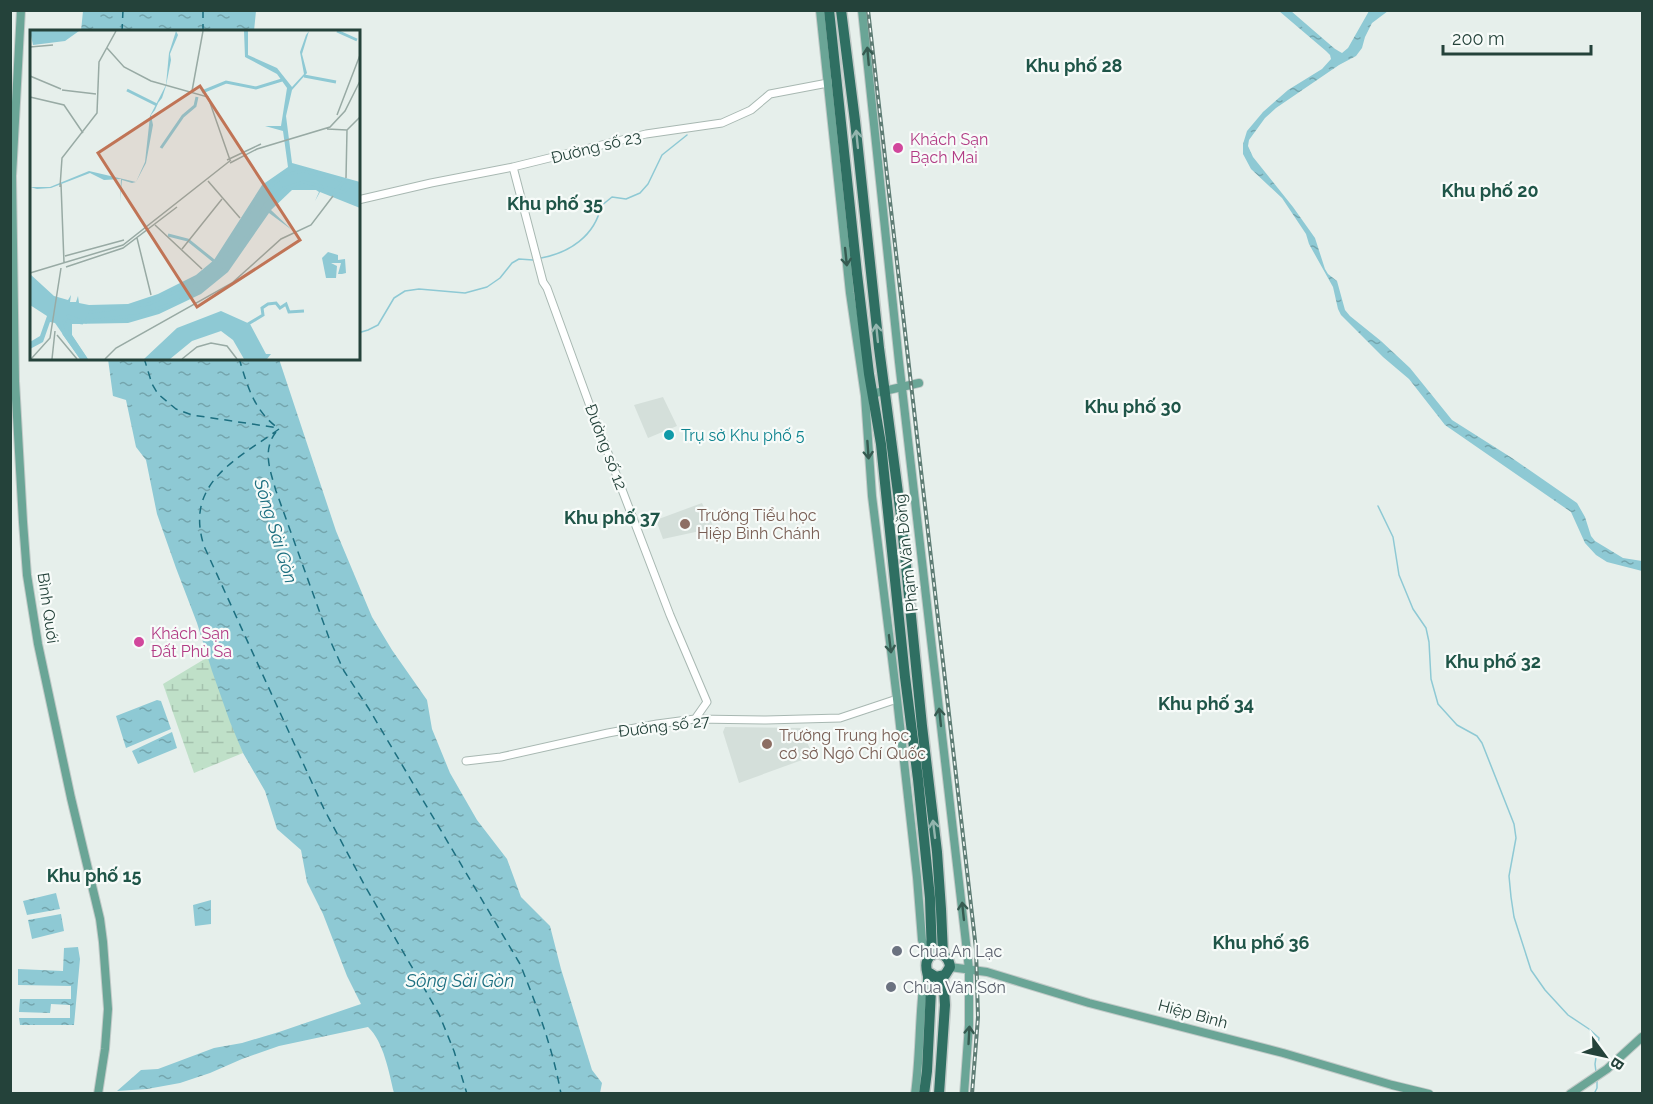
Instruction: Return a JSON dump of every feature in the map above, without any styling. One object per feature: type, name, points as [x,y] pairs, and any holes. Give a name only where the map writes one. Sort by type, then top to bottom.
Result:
[{"type":"highway","name":"Phạm Văn Đồng","points":[[829,10],[831,82],[857,274],[869,395],[881,444],[918,779],[934,956]]},
{"type":"highway","name":"Phạm Văn Đồng","points":[[841,10],[901,516],[937,852],[942,909],[934,956]]},
{"type":"highway","points":[[924,1094],[931,990],[926,965],[934,956],[948,960],[939,1094]]},
{"type":"highway","points":[[928,978],[946,972]]},
{"type":"main road","name":"Bình Quới","points":[[21,10],[12,176],[15,381],[23,522],[27,575],[38,644],[104,942],[108,1009],[98,1094]]},
{"type":"main road","name":"Phạm Văn Đồng","points":[[820,10],[831,82]]},
{"type":"main road","name":"Phạm Văn Đồng","points":[[862,10],[902,386],[969,969],[969,1025],[964,1094]]},
{"type":"main road","points":[[869,395],[920,383]]},
{"type":"main road","name":"Phạm Văn Đồng","points":[[869,395],[872,496],[897,699],[922,940],[934,956]]},
{"type":"main road","name":"Hiệp Bình","points":[[946,972],[969,969],[987,972],[1089,1003],[1283,1053],[1429,1094]]},
{"type":"main road","points":[[915,1094],[920,1064],[923,988],[928,978]]},
{"type":"main road","points":[[1570,1094],[1607,1069],[1642,1037]]},
{"type":"street","name":"Đường số 23","points":[[360,200],[513,167],[645,134],[722,123],[751,110],[770,94],[831,82]]},
{"type":"street","name":"Đường số 12","points":[[513,167],[540,271],[670,615],[707,702],[695,719]]},
{"type":"street","name":"Đường số 27","points":[[466,761],[501,757],[608,733],[695,719],[840,718],[897,699]]},
{"type":"shaded area","points":[[663,397],[677,426],[648,438],[634,405]]},
{"type":"shaded area","name":"Trường Tiểu học Hiệp Bình Chánh","points":[[702,503],[714,528],[663,539],[656,520]]},
{"type":"shaded area","name":"Trường Trung học cơ sở Ngô Chí Quốc","points":[[725,727],[801,728],[813,756],[739,783],[723,732]]},
{"type":"green space","points":[[208,657],[243,753],[194,773],[163,684]]},
{"type":"water","points":[[83,10],[256,11],[254,30],[81,30]]},
{"type":"water","points":[[1279,11],[1291,11],[1342,53],[1348,48],[1369,11],[1388,11],[1372,23],[1362,48],[1356,56],[1276,108],[1265,118],[1249,140],[1248,146],[1253,157],[1315,238],[1325,269],[1337,281],[1345,310],[1410,368],[1452,420],[1577,503],[1595,541],[1623,558],[1642,561],[1642,571],[1607,562],[1596,555],[1585,543],[1571,512],[1445,425],[1409,379],[1341,315],[1333,287],[1309,244],[1306,234],[1282,198],[1251,169],[1243,154],[1247,131],[1263,112],[1288,90],[1322,69],[1331,59],[1326,51]]},
{"type":"water","name":"Sông Sài Gòn","points":[[108,360],[279,360],[336,531],[372,617],[427,700],[432,729],[450,773],[477,820],[507,859],[521,897],[550,926],[592,1070],[602,1083],[600,1093],[394,1093],[382,1049],[374,1033],[368,1027],[279,1046],[180,1083],[117,1091],[141,1070],[158,1069],[214,1048],[242,1043],[279,1032],[361,1004],[307,882],[301,850],[277,829],[265,791],[243,753],[230,722],[157,514],[146,460],[136,447],[126,400],[113,396]]},
{"type":"water","points":[[157,700],[161,701],[171,729],[126,748],[116,716]]},
{"type":"water","points":[[172,732],[177,748],[138,764],[132,751]]},
{"type":"water","points":[[56,893],[60,909],[27,915],[23,901]]},
{"type":"water","points":[[211,900],[211,924],[195,926],[193,905]]},
{"type":"water","points":[[61,914],[64,931],[32,939],[28,920]]},
{"type":"water","points":[[78,947],[80,959],[74,1025],[20,1025],[19,1018],[70,1018],[70,1005],[51,1004],[50,1013],[19,1012],[20,999],[71,999],[71,986],[18,985],[18,969],[63,971],[64,948]]},
{"type":"waterway","points":[[541,258],[561,252],[579,241],[593,226],[601,206],[612,197],[626,199],[640,193],[648,184],[662,155],[687,135]]},
{"type":"waterway","points":[[360,332],[378,325],[394,298],[405,291],[419,289],[465,293],[487,287],[519,259],[533,260]]},
{"type":"waterway","points":[[1378,506],[1393,537],[1399,575],[1413,609],[1426,628],[1431,679],[1438,704],[1457,725],[1477,736],[1482,743],[1514,824],[1516,838],[1509,876],[1511,897],[1514,917],[1531,970],[1545,990],[1568,1015],[1599,1038],[1596,1072]]},
{"type":"waterway","points":[[1594,1094],[1597,1080]]},
{"type":"ferry route","points":[[122,30],[123,10]]},
{"type":"ferry route","points":[[203,10],[203,30]]},
{"type":"ferry route","points":[[145,360],[152,384],[158,394],[176,409],[192,415],[279,428]]},
{"type":"ferry route","points":[[240,360],[257,406],[278,428]]},
{"type":"ferry route","points":[[279,429],[231,463],[208,489],[201,506],[200,524],[204,546],[324,809],[365,886],[439,1014],[454,1051],[467,1094]]},
{"type":"ferry route","points":[[276,432],[269,446],[268,460],[276,491],[329,638],[344,671],[369,709],[520,964],[544,1028],[561,1094]]},
{"type":"railway","points":[[868,10],[976,949],[978,1017],[972,1094]]},
{"type":"place","name":"Khách Sạn Bạch Mai","points":[[898,148]]},
{"type":"place","name":"Trụ sở Khu phố 5","points":[[669,435]]},
{"type":"place","name":"Trường Tiểu học Hiệp Bình Chánh","points":[[685,524]]},
{"type":"place","name":"Khách Sạn Đất Phù Sa","points":[[139,642]]},
{"type":"place","name":"Trường Trung học cơ sở Ngô Chí Quốc","points":[[767,744]]},
{"type":"place","name":"Chùa An Lạc","points":[[897,951]]},
{"type":"place","name":"Chùa Vân Sơn","points":[[891,987]]},
{"type":"district","name":"Khu phố 28","points":[[1074,65]]},
{"type":"district","name":"Khu phố 20","points":[[1490,190]]},
{"type":"district","name":"Khu phố 35","points":[[555,203]]},
{"type":"district","name":"Khu phố 30","points":[[1133,406]]},
{"type":"district","name":"Khu phố 37","points":[[612,517]]},
{"type":"district","name":"Khu phố 32","points":[[1493,661]]},
{"type":"district","name":"Khu phố 34","points":[[1206,703]]},
{"type":"district","name":"Khu phố 15","points":[[94,875]]},
{"type":"district","name":"Khu phố 36","points":[[1261,942]]}]
